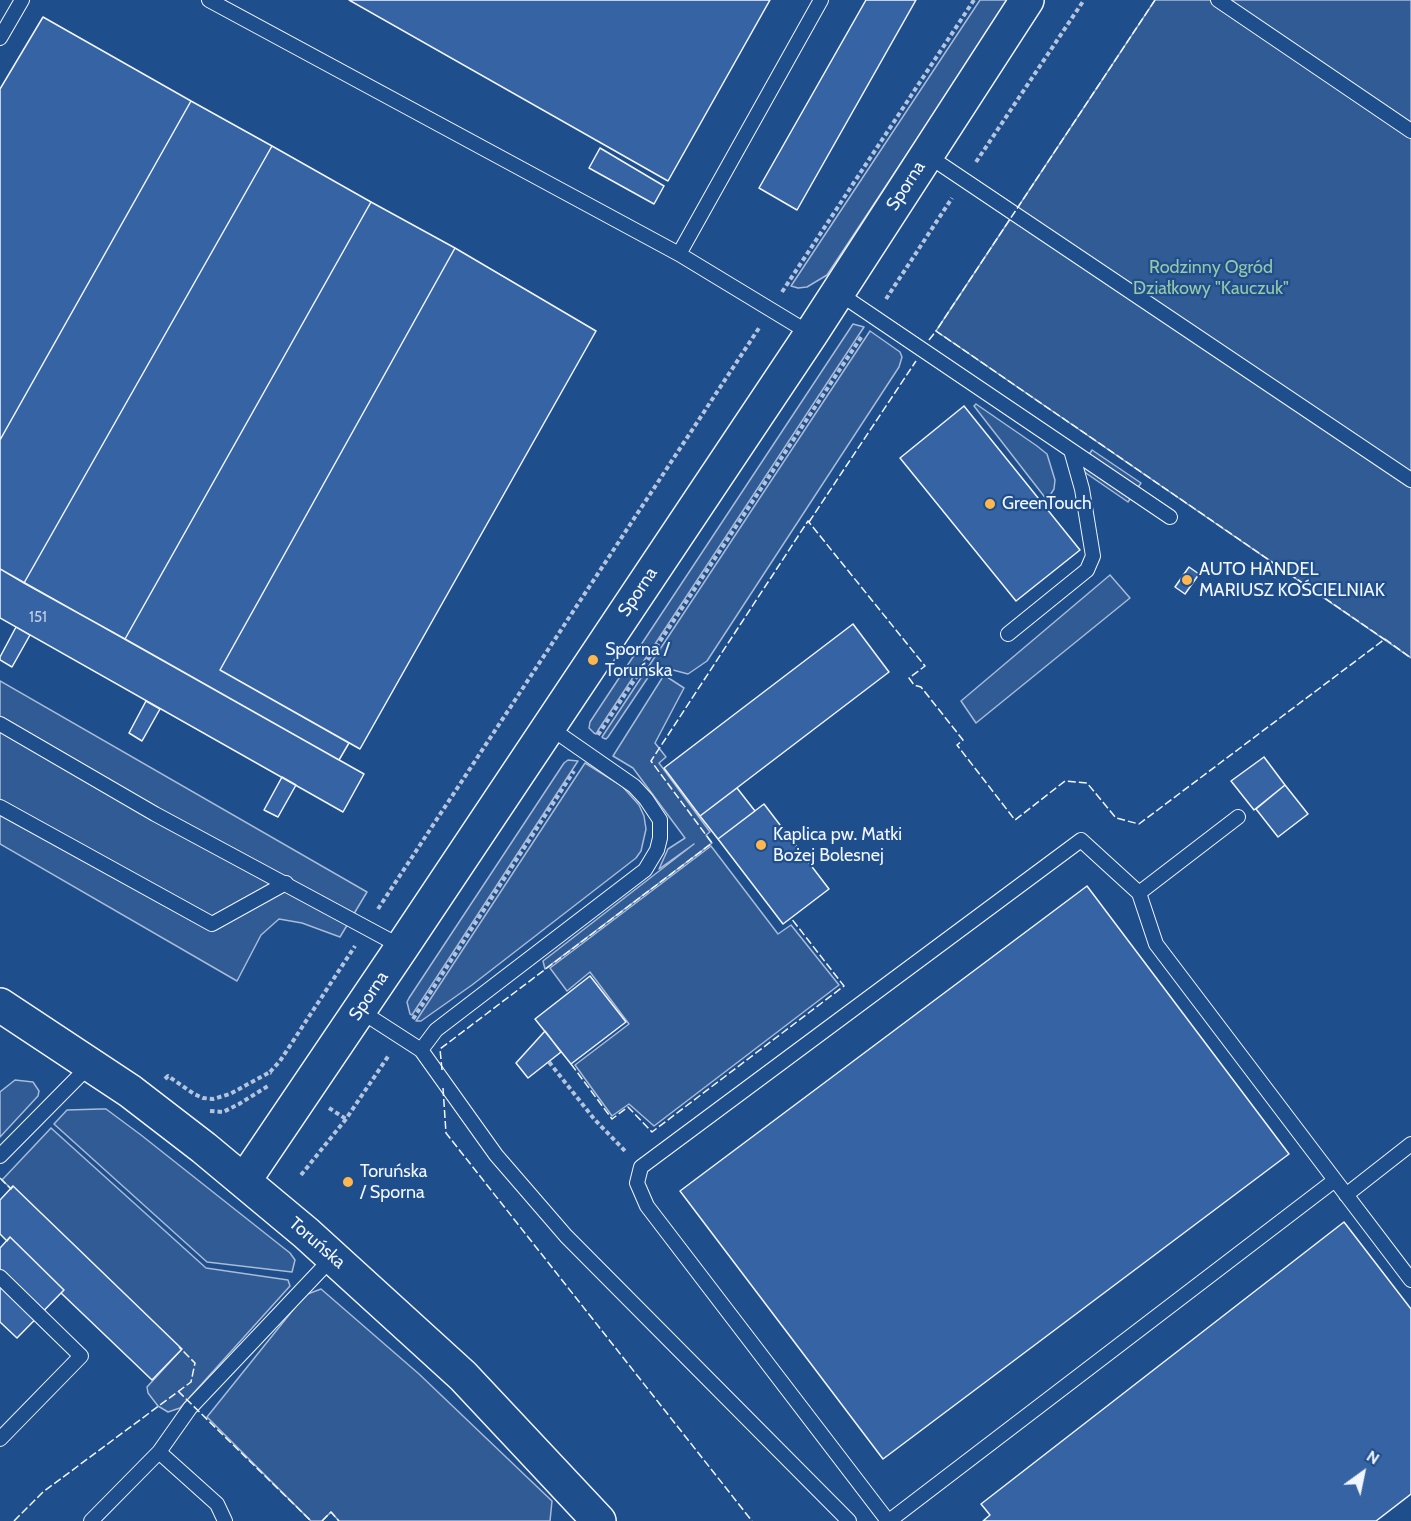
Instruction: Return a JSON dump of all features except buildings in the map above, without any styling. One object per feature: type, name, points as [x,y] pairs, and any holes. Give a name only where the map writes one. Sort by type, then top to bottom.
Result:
[{"type":"street","name":"Sporna","points":[[244,1181],[811,334],[1028,0]]},
{"type":"street","name":"Toruńska","points":[[0,1005],[147,1104],[244,1181],[333,1257],[463,1376],[589,1517]]},
{"type":"lane","points":[[0,38],[22,0]]},
{"type":"lane","points":[[209,0],[680,254],[811,334]]},
{"type":"lane","points":[[680,254],[821,0]]},
{"type":"lane","points":[[1218,0],[1411,131]]},
{"type":"lane","points":[[927,154],[1411,480]]},
{"type":"lane","points":[[837,292],[1170,517]]},
{"type":"lane","points":[[1008,634],[1087,570],[1094,556],[1082,489],[1071,450]]},
{"type":"lane","points":[[0,724],[155,814],[402,947]]},
{"type":"lane","points":[[421,1050],[436,1030],[645,870],[657,850],[661,828],[655,809],[634,786],[549,727]]},
{"type":"lane","points":[[0,807],[212,924],[246,903],[286,883]]},
{"type":"lane","points":[[1139,892],[1238,817]]},
{"type":"lane","points":[[1335,1180],[889,1521],[647,1206],[638,1183],[641,1167],[1081,840],[1139,892],[1156,944],[1411,1280]]},
{"type":"lane","points":[[359,1010],[421,1050],[496,1155],[566,1236],[849,1521]]},
{"type":"lane","points":[[0,1156],[90,1065]]},
{"type":"lane","points":[[1346,1195],[1411,1144]]},
{"type":"lane","points":[[91,1521],[159,1452],[190,1408],[333,1257]]},
{"type":"lane","points":[[0,1277],[81,1356],[0,1439]]},
{"type":"lane","points":[[159,1452],[217,1504],[225,1521]]},
{"type":"path","points":[[147,1104],[168,1076],[194,1094],[213,1099],[230,1094],[270,1072],[280,1062],[974,0]]},
{"type":"path","points":[[301,1175],[346,1119],[401,1037],[1084,0]]},
{"type":"path","points":[[549,1062],[596,1120],[641,1167]]},
{"type":"path","points":[[270,1072],[346,1119]]},
{"type":"shaded area","points":[[980,0],[1009,0],[827,275],[807,287],[791,286]]},
{"type":"shaded area","name":"Rodzinny Ogród Działkowy \"Kauczuk\"","points":[[1155,0],[1411,0],[1411,658],[936,331]]},
{"type":"shaded area","points":[[853,324],[864,327],[596,734],[594,733],[589,728],[590,722]]},
{"type":"shaded area","points":[[870,331],[900,352],[902,357],[899,367],[707,661],[688,674],[655,667],[608,737],[603,738],[602,737]]},
{"type":"shaded area","points":[[976,404],[1047,454],[1055,480],[1054,489],[1047,500],[974,406]]},
{"type":"shaded area","points":[[1092,450],[1141,483],[1128,502],[1080,469]]},
{"type":"shaded area","points":[[1110,575],[1130,598],[976,723],[961,701]]},
{"type":"shaded area","points":[[664,675],[684,688],[655,743],[666,757],[659,763],[710,832],[706,835],[712,843],[545,969],[543,961],[694,844],[659,869],[668,849],[685,838],[633,768],[613,756]]},
{"type":"shaded area","points":[[0,681],[367,892],[340,937],[302,923],[279,919],[261,935],[237,981],[0,844]]},
{"type":"shaded area","points":[[568,760],[578,761],[412,1015],[410,1014],[407,1002],[409,998]]},
{"type":"shaded area","points":[[585,763],[622,786],[639,805],[646,829],[641,851],[636,858],[472,985],[421,1021],[416,1021]]},
{"type":"shaded area","points":[[711,846],[778,934],[791,925],[839,985],[654,1126],[629,1104],[612,1116],[575,1065],[629,1024],[590,972],[567,991],[550,968]]},
{"type":"shaded area","points":[[15,1080],[33,1082],[39,1091],[38,1096],[0,1137],[0,1092]]},
{"type":"shaded area","points":[[106,1109],[290,1253],[295,1260],[292,1272],[207,1262],[54,1124],[67,1110]]},
{"type":"shaded area","points":[[51,1128],[206,1268],[288,1280],[290,1286],[180,1408],[168,1412],[158,1406],[148,1393],[147,1387],[181,1350],[2,1180]]},
{"type":"shaded area","points":[[321,1289],[419,1374],[552,1501],[550,1521],[339,1521],[331,1512],[322,1521],[311,1521],[207,1417],[305,1295]]},
{"type":"fence","points":[[1155,0],[936,331],[1387,641]]},
{"type":"fence","points":[[929,340],[936,331]]},
{"type":"fence","points":[[809,522],[916,361]]},
{"type":"fence","points":[[442,1070],[440,1049],[712,843],[651,761],[808,521],[925,666],[909,678],[914,685],[921,687],[963,740],[957,745],[1015,820],[1065,781],[1087,783],[1116,818],[1139,824],[1385,639],[1411,658]]},
{"type":"fence","points":[[571,1064],[612,1119],[628,1107],[652,1132],[844,986],[791,918]]},
{"type":"fence","points":[[443,1088],[446,1133],[752,1521]]},
{"type":"fence","points":[[0,1178],[11,1189],[13,1186]]},
{"type":"fence","points":[[14,1521],[43,1492],[191,1382],[195,1363],[179,1347]]},
{"type":"fence","points":[[178,1391],[311,1521]]},
{"type":"fence","points":[[322,1521],[331,1512],[339,1521]]},
{"type":"place","name":"GreenTouch","points":[[990,504]]},
{"type":"place","name":"AUTO HANDEL MARIUSZ KOŚCIELNIAK","points":[[1187,580]]},
{"type":"place","name":"Sporna / Toruńska","points":[[593,660]]},
{"type":"place","name":"Kaplica pw. Matki Bożej Bolesnej","points":[[761,845]]},
{"type":"place","name":"Toruńska / Sporna","points":[[348,1182]]}]
